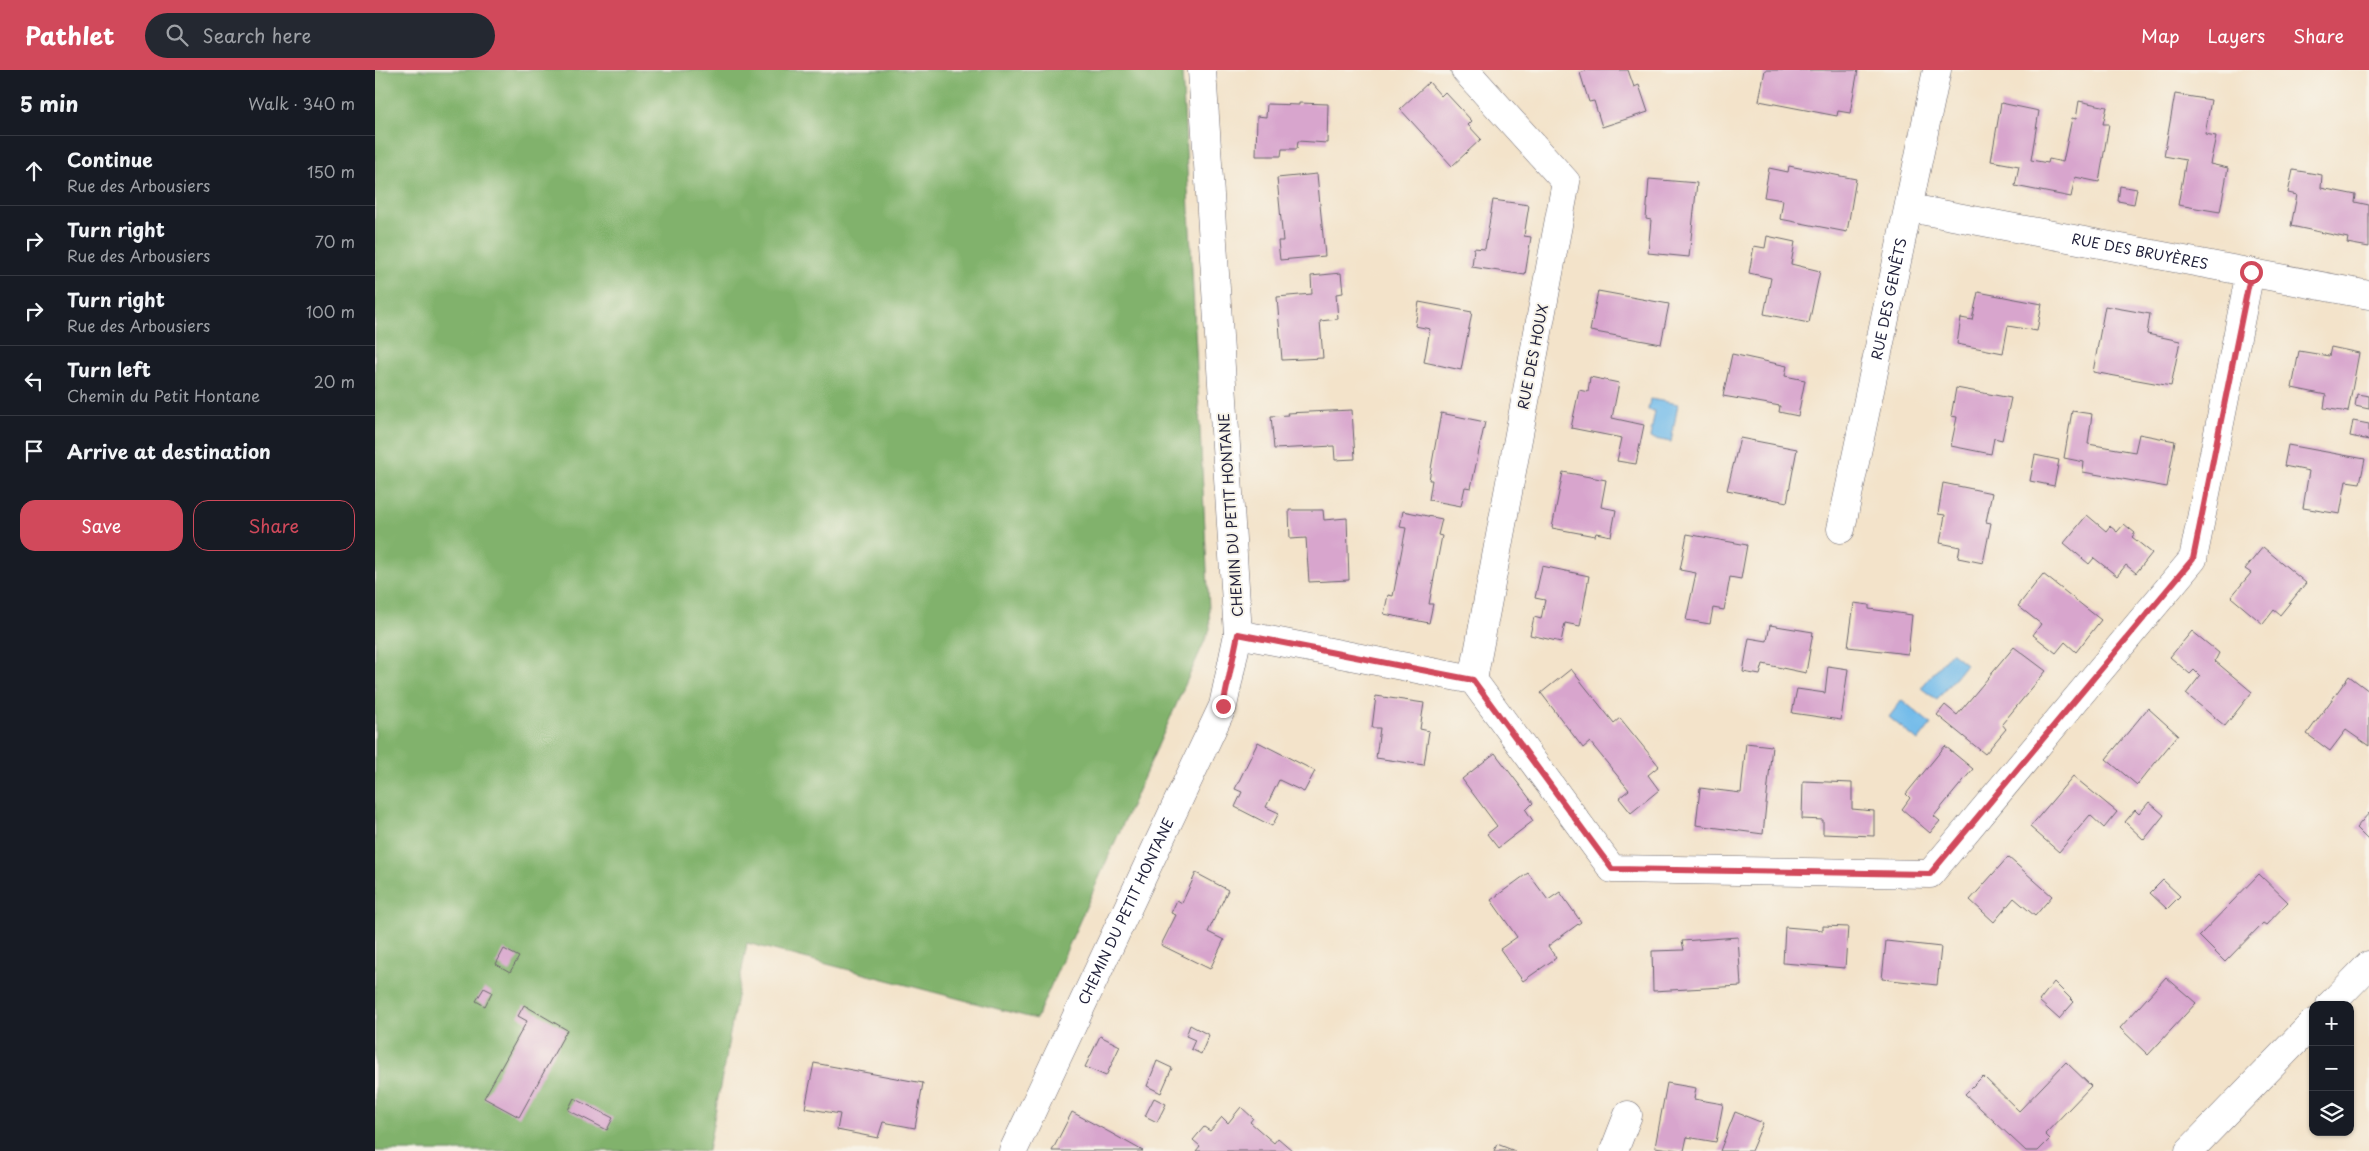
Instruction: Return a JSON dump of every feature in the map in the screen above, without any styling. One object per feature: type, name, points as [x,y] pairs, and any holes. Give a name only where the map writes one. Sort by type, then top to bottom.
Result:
[{"type":"street","name":"CHEMIN DU PETIT HONTANE","points":[[1013,1151],[1223,706],[1238,634],[1202,70]]},
{"type":"street","name":"RUE DES HOUX","points":[[1465,70],[1566,182],[1473,680]]},
{"type":"street","name":"RUE DES GENÊTS","points":[[1841,529],[1910,208],[1937,70]]},
{"type":"street","name":"RUE DES BRUYÈRES","points":[[1910,208],[2369,295]]},
{"type":"street","points":[[1238,634],[1473,680],[1612,869],[1930,874],[2193,559],[2251,272]]},
{"type":"street","points":[[2334,1001],[2369,965]]},
{"type":"street","points":[[2189,1151],[2309,1027]]},
{"type":"street","points":[[1614,1151],[1628,1115]]},
{"type":"green space","points":[[375,70],[1182,70],[1210,629],[1036,1019],[747,943],[708,1151],[375,1151]]},
{"type":"water","points":[[1650,399],[1678,404],[1671,442],[1650,438],[1655,411],[1648,410]]},
{"type":"water","points":[[1951,652],[1966,664],[1937,700],[1921,688]]},
{"type":"water","points":[[1902,700],[1931,724],[1918,741],[1889,717]]},
{"type":"building","points":[[1588,70],[1628,70],[1634,87],[1639,85],[1648,112],[1602,127],[1594,101],[1589,102],[1580,73]]},
{"type":"building","points":[[1765,70],[1858,70],[1850,113],[1838,111],[1837,116],[1759,101]]},
{"type":"building","points":[[1429,82],[1441,96],[1445,92],[1472,121],[1468,125],[1481,139],[1452,166],[1400,109]]},
{"type":"building","points":[[2175,94],[2211,100],[2205,134],[2216,136],[2210,164],[2228,168],[2220,212],[2178,205],[2186,160],[2164,156]]},
{"type":"building","points":[[2079,101],[2107,107],[2103,124],[2109,124],[2099,182],[2075,177],[2071,197],[2015,186],[2019,166],[1991,161],[2001,103],[2039,111],[2031,160],[2048,163],[2049,159],[2063,162],[2072,118],[2076,119]]},
{"type":"building","points":[[1299,103],[1328,104],[1327,143],[1298,141],[1297,149],[1282,149],[1281,156],[1256,156],[1257,116],[1266,117],[1267,104],[1299,105]]},
{"type":"building","points":[[1789,166],[1856,179],[1847,232],[1780,219],[1783,200],[1764,197],[1769,168],[1788,172]]},
{"type":"building","points":[[2293,170],[2322,175],[2321,188],[2356,195],[2355,202],[2369,205],[2369,247],[2347,243],[2348,238],[2291,226],[2297,195],[2288,193]]},
{"type":"building","points":[[1317,174],[1325,256],[1280,260],[1278,241],[1283,241],[1277,178]]},
{"type":"building","points":[[1649,179],[1697,183],[1689,257],[1648,253],[1651,220],[1646,219]]},
{"type":"building","points":[[2120,186],[2137,189],[2134,204],[2118,201]]},
{"type":"building","points":[[1493,200],[1529,205],[1524,236],[1531,237],[1525,275],[1472,267],[1474,248],[1485,249]]},
{"type":"building","points":[[1767,236],[1795,242],[1791,264],[1820,271],[1809,323],[1764,314],[1771,278],[1749,273],[1754,246],[1765,248]]},
{"type":"building","points":[[1341,273],[1343,293],[1336,294],[1338,319],[1320,321],[1323,358],[1282,360],[1277,297],[1312,294],[1311,276]]},
{"type":"building","points":[[1598,291],[1669,304],[1661,344],[1590,331]]},
{"type":"building","points":[[1978,292],[2042,304],[2037,331],[2008,326],[2003,353],[1957,344],[1961,318],[1972,320]]},
{"type":"building","points":[[1419,302],[1472,312],[1461,370],[1424,362],[1430,329],[1415,326]]},
{"type":"building","points":[[2105,306],[2150,314],[2147,334],[2180,341],[2171,386],[2093,372]]},
{"type":"building","points":[[2331,347],[2359,353],[2348,412],[2324,408],[2326,395],[2292,388],[2299,351],[2329,356]]},
{"type":"building","points":[[1732,354],[1787,366],[1785,376],[1805,380],[1798,416],[1779,412],[1780,406],[1723,396]]},
{"type":"building","points":[[1590,377],[1619,383],[1612,418],[1644,425],[1636,464],[1617,461],[1622,438],[1571,428],[1579,390],[1588,392]]},
{"type":"building","points":[[1956,388],[2011,398],[2002,440],[1994,438],[1991,454],[1951,446],[1957,417],[1951,416]]},
{"type":"building","points":[[2357,394],[2369,396],[2369,409],[2355,406]]},
{"type":"building","points":[[1352,410],[1355,459],[1335,460],[1334,446],[1274,449],[1271,416],[1288,415],[1287,413]]},
{"type":"building","points":[[2072,411],[2092,414],[2088,444],[2135,452],[2139,434],[2175,441],[2167,487],[2083,472],[2084,462],[2064,458]]},
{"type":"building","points":[[1441,413],[1485,422],[1471,488],[1465,487],[1461,506],[1429,500],[1432,480],[1429,480]]},
{"type":"building","points":[[2353,421],[2369,424],[2369,440],[2350,436]]},
{"type":"building","points":[[1740,438],[1797,449],[1787,502],[1727,490]]},
{"type":"building","points":[[2288,445],[2365,459],[2360,483],[2346,481],[2340,514],[2303,508],[2309,471],[2284,466]]},
{"type":"building","points":[[2035,455],[2059,460],[2054,486],[2030,481]]},
{"type":"building","points":[[1563,472],[1606,480],[1601,507],[1616,510],[1611,536],[1596,533],[1595,536],[1552,528]]},
{"type":"building","points":[[1943,483],[1992,493],[1986,522],[1991,523],[1983,563],[1958,558],[1960,547],[1940,543],[1945,515],[1938,514]]},
{"type":"building","points":[[1289,510],[1323,510],[1324,520],[1347,518],[1349,580],[1309,582],[1306,538],[1290,539]]},
{"type":"building","points":[[1403,511],[1442,519],[1438,535],[1442,536],[1429,604],[1433,604],[1429,623],[1384,614],[1388,595],[1393,596],[1406,528],[1400,527]]},
{"type":"building","points":[[2087,515],[2106,531],[2110,526],[2117,532],[2124,524],[2135,533],[2132,537],[2152,553],[2136,573],[2126,565],[2117,576],[2094,558],[2089,564],[2064,543]]},
{"type":"building","points":[[1687,534],[1747,545],[1741,579],[1730,577],[1724,610],[1713,608],[1710,624],[1686,620],[1696,573],[1680,570]]},
{"type":"building","points":[[2263,547],[2306,583],[2280,615],[2274,610],[2263,624],[2231,597],[2251,573],[2245,569]]},
{"type":"building","points":[[1542,566],[1589,576],[1580,626],[1565,623],[1561,642],[1530,635],[1534,617],[1541,619],[1545,600],[1535,598]]},
{"type":"building","points":[[2043,574],[2101,620],[2076,652],[2065,642],[2056,653],[2033,635],[2041,624],[2018,606]]},
{"type":"building","points":[[1854,603],[1869,605],[1869,609],[1912,615],[1908,654],[1848,647]]},
{"type":"building","points":[[1770,625],[1813,632],[1806,673],[1763,664],[1760,675],[1743,672],[1749,638],[1767,641]]},
{"type":"building","points":[[2192,631],[2219,653],[2215,661],[2252,692],[2225,726],[2186,694],[2200,676],[2194,670],[2190,674],[2170,657]]},
{"type":"building","points":[[2014,647],[2046,671],[2002,724],[2006,729],[1985,754],[1937,715],[1945,705],[1957,715]]},
{"type":"building","points":[[1828,666],[1848,669],[1841,720],[1792,713],[1797,689],[1825,693]]},
{"type":"building","points":[[1571,669],[1614,723],[1620,718],[1659,766],[1648,775],[1659,790],[1631,813],[1619,798],[1629,790],[1590,742],[1583,748],[1541,693]]},
{"type":"building","points":[[2349,676],[2369,691],[2369,746],[2346,730],[2330,751],[2307,734]]},
{"type":"building","points":[[1376,696],[1424,703],[1420,729],[1429,731],[1424,765],[1376,758],[1380,728],[1372,728]]},
{"type":"building","points":[[2148,708],[2178,735],[2137,785],[2106,759]]},
{"type":"building","points":[[1258,742],[1315,771],[1304,792],[1279,780],[1266,807],[1279,813],[1272,826],[1235,807],[1242,792],[1235,789]]},
{"type":"building","points":[[1746,743],[1772,746],[1763,834],[1696,825],[1700,788],[1741,793]]},
{"type":"building","points":[[1945,746],[1973,769],[1934,816],[1940,821],[1930,833],[1902,809],[1910,798],[1906,794]]},
{"type":"building","points":[[1495,753],[1533,803],[1526,810],[1533,821],[1498,848],[1487,834],[1497,826],[1462,779]]},
{"type":"building","points":[[2073,776],[2117,812],[2104,828],[2090,815],[2059,852],[2030,827]]},
{"type":"building","points":[[1803,781],[1852,783],[1852,809],[1874,811],[1874,836],[1823,834],[1823,820],[1802,819]]},
{"type":"building","points":[[2149,802],[2164,815],[2144,840],[2125,822],[2135,810],[2139,814]]},
{"type":"building","points":[[2369,813],[2369,841],[2356,828]]},
{"type":"building","points":[[2008,857],[2052,896],[2035,916],[2014,898],[1994,922],[1970,900]]},
{"type":"building","points":[[1196,873],[1228,890],[1208,932],[1224,940],[1210,969],[1161,945],[1176,915],[1171,913],[1177,900],[1182,903]]},
{"type":"building","points":[[1528,873],[1548,900],[1560,892],[1581,922],[1548,946],[1556,958],[1523,981],[1500,949],[1517,937],[1491,900]]},
{"type":"building","points":[[2259,874],[2288,902],[2266,925],[2263,923],[2225,962],[2199,936]]},
{"type":"building","points":[[2163,880],[2180,896],[2167,909],[2150,893]]},
{"type":"building","points":[[1823,926],[1848,927],[1845,968],[1783,963],[1785,927],[1823,930]]},
{"type":"building","points":[[1738,937],[1741,986],[1653,991],[1652,951],[1684,950],[1682,941]]},
{"type":"building","points":[[1886,941],[1941,947],[1937,985],[1882,979]]},
{"type":"building","points":[[504,949],[519,957],[510,972],[496,964]]},
{"type":"building","points":[[2166,977],[2196,1003],[2148,1055],[2120,1028]]},
{"type":"building","points":[[2054,982],[2074,1002],[2059,1019],[2039,1001]]},
{"type":"building","points":[[484,988],[492,992],[485,1006],[476,1001]]},
{"type":"building","points":[[524,1005],[567,1030],[519,1117],[484,1098],[527,1021],[518,1016]]},
{"type":"building","points":[[1190,1025],[1209,1035],[1201,1054],[1191,1049],[1195,1040],[1186,1036]]},
{"type":"building","points":[[1100,1036],[1120,1046],[1106,1076],[1085,1067]]},
{"type":"building","points":[[1157,1061],[1172,1068],[1161,1093],[1147,1086]]},
{"type":"building","points":[[2066,1062],[2091,1086],[2045,1134],[2050,1139],[2038,1151],[2026,1151],[1965,1094],[1983,1076],[2019,1111]]},
{"type":"building","points":[[814,1063],[923,1083],[915,1128],[883,1122],[878,1138],[837,1130],[840,1114],[805,1108]]},
{"type":"building","points":[[1667,1083],[1696,1088],[1694,1099],[1723,1104],[1716,1142],[1687,1137],[1684,1151],[1655,1147]]},
{"type":"building","points":[[574,1098],[613,1118],[607,1130],[568,1110]]},
{"type":"building","points":[[1154,1098],[1166,1104],[1157,1122],[1145,1116]]},
{"type":"building","points":[[1241,1107],[1253,1118],[1250,1122],[1274,1143],[1278,1138],[1293,1151],[1196,1151],[1200,1146],[1193,1140],[1204,1127],[1210,1131],[1222,1117],[1228,1123]]},
{"type":"building","points":[[1072,1112],[1109,1132],[1143,1151],[1052,1151]]},
{"type":"building","points":[[1735,1112],[1763,1123],[1751,1151],[1720,1151]]},
{"type":"building","points":[[1497,1144],[1515,1151],[1494,1151]]},
{"type":"route","points":[[1223,706],[1238,634],[1473,680],[1612,869],[1930,874],[2193,559],[2251,272]]}]
